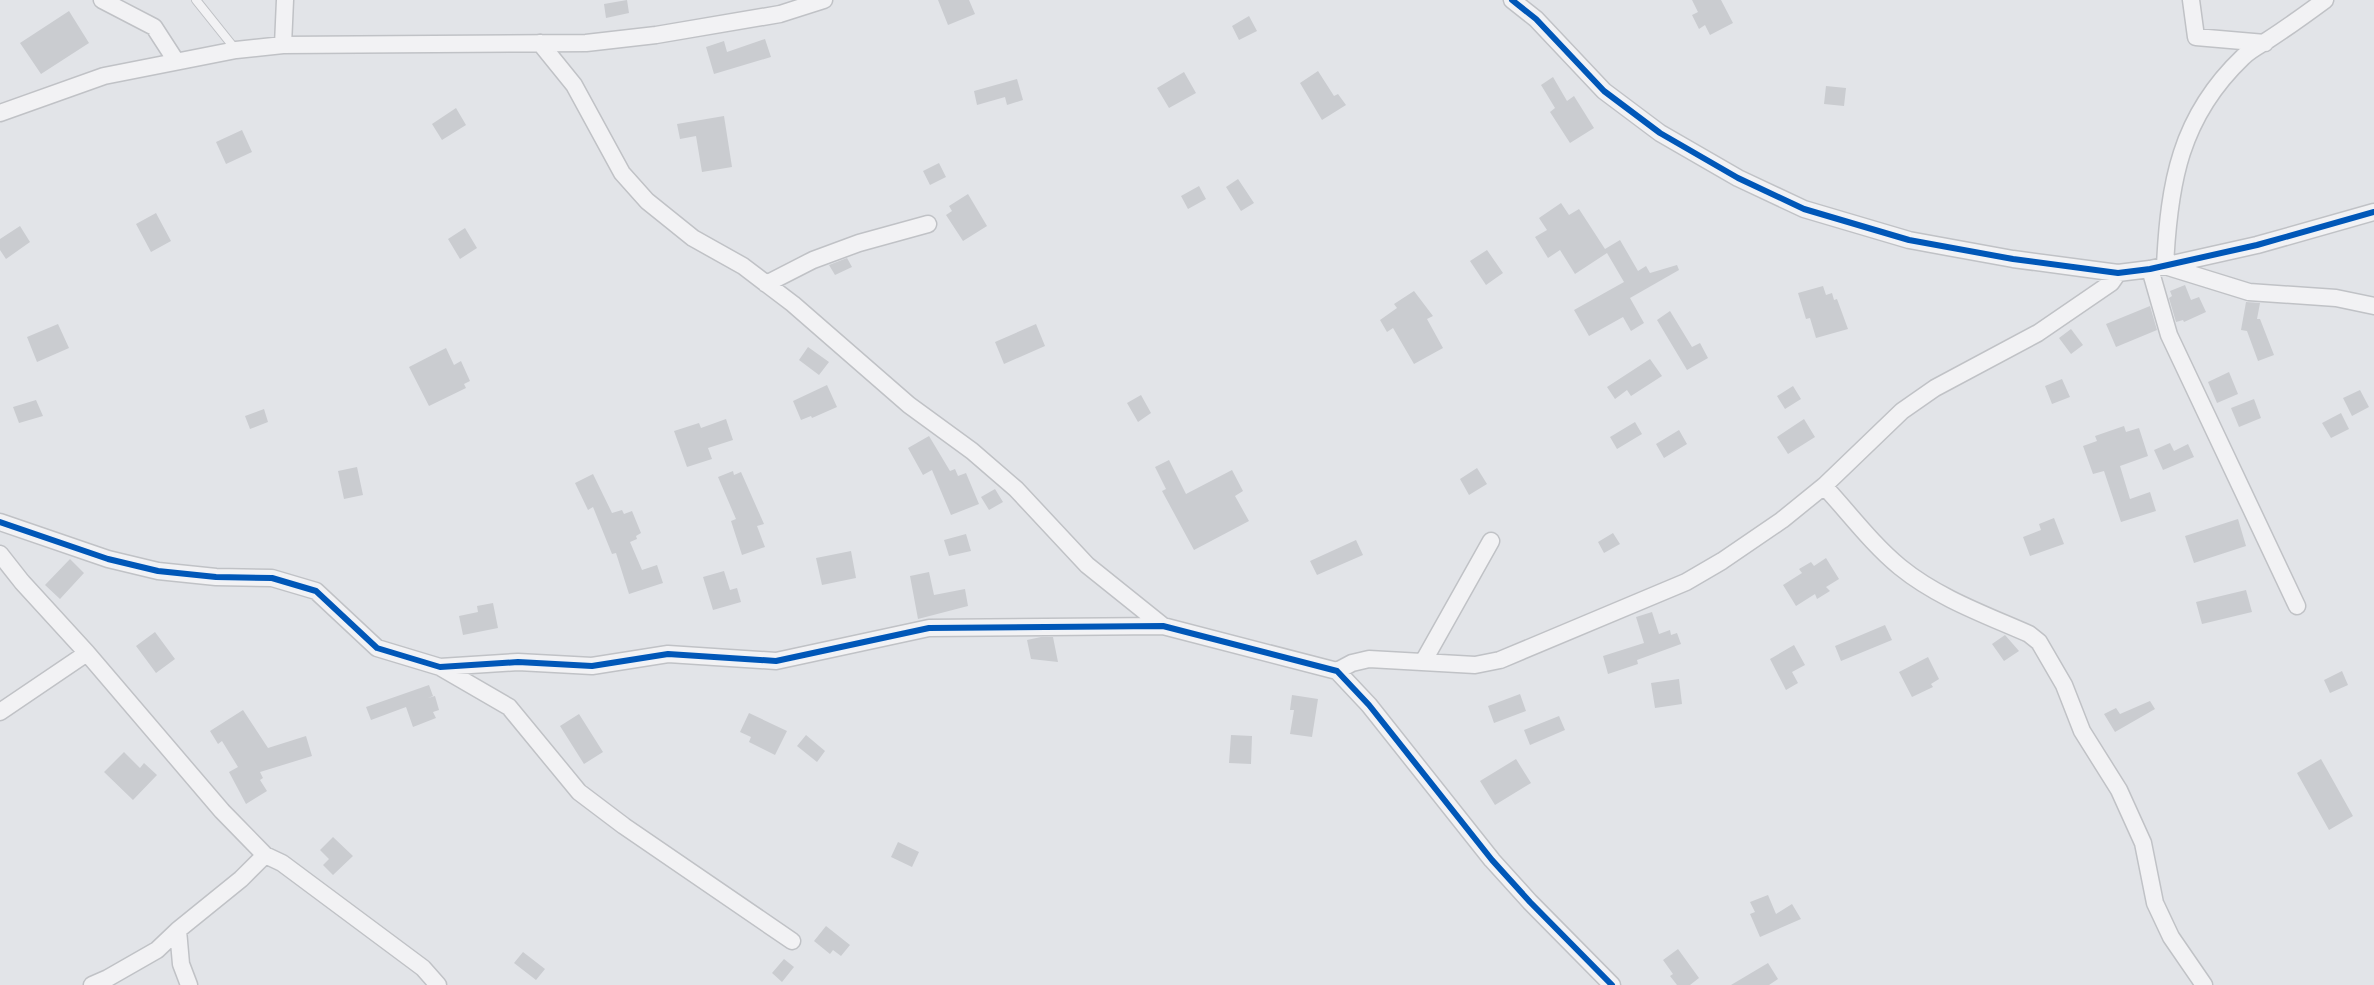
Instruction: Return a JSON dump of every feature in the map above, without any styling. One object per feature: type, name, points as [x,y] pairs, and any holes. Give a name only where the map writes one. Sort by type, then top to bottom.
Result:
[{"type":"street","points":[[102,0],[154,27],[176,61]]},
{"type":"street","points":[[284,45],[285,0]]},
{"type":"street","points":[[0,113],[104,76],[236,50],[284,45],[586,42],[656,35],[780,14],[824,0]]},
{"type":"street","points":[[1512,0],[1536,18],[1604,91],[1660,133],[1738,178],[1804,209],[1909,240],[2013,259],[2118,273],[2157,267],[2257,245],[2374,212]]},
{"type":"street","points":[[2191,0],[2196,37],[2265,42]]},
{"type":"street","points":[[2298,606],[2169,335],[2157,267],[2174,174],[2187,134],[2215,87],[2244,56],[2325,0]]},
{"type":"street","points":[[540,43],[574,85],[622,173],[641,194],[693,238],[743,266],[854,355],[909,405],[972,451],[1009,483],[1087,566],[1163,626]]},
{"type":"street","points":[[766,284],[812,260],[859,243],[928,224]]},
{"type":"street","points":[[2157,267],[2250,292],[2336,298],[2374,306]]},
{"type":"street","points":[[1337,671],[1352,663],[1369,659],[1475,664],[1500,660],[1686,582],[1722,561],[1774,525],[1824,486],[1902,410],[1935,388],[2038,333],[2111,283],[2118,273]]},
{"type":"street","points":[[1824,486],[1876,544],[1901,568],[1947,598],[2029,634],[2039,642],[2064,685],[2082,731],[2119,790],[2144,843],[2155,903],[2171,937],[2204,985]]},
{"type":"street","points":[[0,522],[108,559],[158,571],[216,577],[272,578],[316,591],[376,648],[440,667],[509,708],[579,792],[624,826],[792,941]]},
{"type":"street","points":[[1424,662],[1491,541]]},
{"type":"street","points":[[0,554],[22,582],[222,811],[265,856],[282,863],[423,968],[438,985]]},
{"type":"street","points":[[440,667],[518,662],[592,666],[668,654],[776,660],[929,628],[1163,626],[1337,671],[1369,704],[1492,860],[1530,902],[1612,985]]},
{"type":"street","points":[[0,712],[86,653]]},
{"type":"street","points":[[92,985],[157,950],[178,930],[241,879],[265,856]]},
{"type":"street","points":[[178,930],[181,964],[189,985]]},
{"type":"lane","points":[[196,0],[236,50]]},
{"type":"building","points":[[627,0],[629,13],[606,18],[604,4]]},
{"type":"building","points":[[938,0],[969,0],[975,14],[948,25]]},
{"type":"building","points":[[1692,0],[1721,0],[1733,23],[1710,35],[1705,25],[1699,29],[1692,15],[1698,12]]},
{"type":"building","points":[[69,11],[89,43],[41,74],[20,43]]},
{"type":"building","points":[[1249,16],[1257,31],[1239,40],[1232,26]]},
{"type":"building","points":[[765,39],[771,57],[714,74],[706,47],[724,41],[727,52]]},
{"type":"building","points":[[1318,71],[1334,96],[1338,94],[1346,105],[1322,120],[1300,83]]},
{"type":"building","points":[[1184,72],[1196,93],[1169,108],[1157,88]]},
{"type":"building","points":[[1553,77],[1567,101],[1574,96],[1594,128],[1570,143],[1550,112],[1555,108],[1541,85]]},
{"type":"building","points":[[1017,79],[1023,100],[1007,105],[1005,97],[977,105],[974,91]]},
{"type":"building","points":[[1826,86],[1846,88],[1844,106],[1824,104]]},
{"type":"building","points":[[456,108],[466,125],[442,140],[432,124]]},
{"type":"building","points":[[724,116],[732,167],[702,172],[696,136],[680,139],[677,124]]},
{"type":"building","points":[[242,130],[252,152],[226,164],[216,142]]},
{"type":"building","points":[[939,163],[946,177],[930,185],[923,171]]},
{"type":"building","points":[[1238,179],[1254,203],[1241,211],[1226,187]]},
{"type":"building","points":[[1199,186],[1206,199],[1188,209],[1181,196]]},
{"type":"building","points":[[968,194],[987,226],[963,241],[946,215],[952,211],[949,206]]},
{"type":"building","points":[[1561,203],[1569,215],[1579,209],[1605,249],[1620,240],[1638,271],[1646,266],[1650,273],[1677,265],[1679,270],[1630,298],[1644,323],[1631,331],[1623,317],[1589,336],[1574,310],[1624,282],[1607,253],[1575,274],[1560,250],[1548,258],[1535,237],[1547,230],[1539,218]]},
{"type":"building","points":[[156,213],[171,241],[151,252],[136,224]]},
{"type":"building","points":[[20,226],[30,242],[6,259],[0,250],[0,239]]},
{"type":"building","points":[[465,228],[477,248],[460,259],[448,239]]},
{"type":"building","points":[[1487,250],[1503,273],[1486,285],[1470,261]]},
{"type":"building","points":[[847,258],[852,267],[835,275],[829,265]]},
{"type":"building","points":[[2185,285],[2191,300],[2199,297],[2206,312],[2184,322],[2183,320],[2176,322],[2169,298],[2172,296],[2170,291]]},
{"type":"building","points":[[1823,286],[1826,295],[1832,293],[1834,300],[1837,299],[1848,329],[1816,338],[1810,318],[1806,319],[1798,293]]},
{"type":"building","points":[[1414,291],[1433,316],[1427,319],[1443,348],[1414,364],[1393,328],[1387,332],[1380,320],[1397,308],[1394,304]]},
{"type":"building","points":[[2246,302],[2260,303],[2257,319],[2260,319],[2274,355],[2258,361],[2247,331],[2241,330]]},
{"type":"building","points":[[2150,306],[2157,330],[2116,347],[2106,324]]},
{"type":"building","points":[[1670,311],[1692,347],[1700,343],[1708,358],[1687,370],[1657,320]]},
{"type":"building","points":[[58,324],[69,348],[37,362],[27,337]]},
{"type":"building","points":[[1036,324],[1045,346],[1004,364],[995,342]]},
{"type":"building","points":[[2071,329],[2083,345],[2071,354],[2059,338]]},
{"type":"building","points":[[808,347],[829,362],[819,375],[799,360]]},
{"type":"building","points":[[446,348],[454,365],[461,361],[470,381],[464,384],[466,388],[429,406],[409,367]]},
{"type":"building","points":[[1650,359],[1662,376],[1631,396],[1627,390],[1615,399],[1607,387]]},
{"type":"building","points":[[2229,372],[2238,394],[2217,403],[2208,382]]},
{"type":"building","points":[[2062,379],[2070,397],[2052,404],[2045,386]]},
{"type":"building","points":[[827,385],[837,407],[812,418],[811,416],[801,420],[793,401]]},
{"type":"building","points":[[1793,386],[1801,399],[1785,409],[1777,396]]},
{"type":"building","points":[[2360,390],[2369,407],[2352,416],[2343,398]]},
{"type":"building","points":[[1141,395],[1151,413],[1138,422],[1127,403]]},
{"type":"building","points":[[2254,399],[2261,418],[2239,427],[2231,408]]},
{"type":"building","points":[[36,400],[43,416],[19,423],[13,407]]},
{"type":"building","points":[[264,409],[268,422],[250,429],[245,416]]},
{"type":"building","points":[[2341,413],[2349,429],[2331,438],[2322,423]]},
{"type":"building","points":[[726,419],[733,440],[708,448],[712,459],[687,467],[674,431],[699,423],[701,428]]},
{"type":"building","points":[[1804,419],[1815,437],[1788,454],[1777,437]]},
{"type":"building","points":[[1635,422],[1642,434],[1617,449],[1610,437]]},
{"type":"building","points":[[2124,426],[2126,432],[2139,428],[2148,456],[2120,466],[2130,499],[2150,492],[2156,511],[2121,522],[2104,471],[2093,474],[2083,446],[2097,441],[2095,436]]},
{"type":"building","points":[[1679,430],[1687,444],[1664,458],[1656,444]]},
{"type":"building","points":[[929,436],[950,471],[955,469],[958,476],[966,473],[979,504],[951,515],[932,470],[923,475],[908,448]]},
{"type":"building","points":[[2170,443],[2174,451],[2188,444],[2194,457],[2163,470],[2154,450]]},
{"type":"building","points":[[1169,460],[1186,494],[1232,470],[1243,491],[1235,496],[1249,521],[1194,550],[1162,491],[1166,489],[1155,467]]},
{"type":"building","points":[[357,467],[363,495],[344,499],[338,471]]},
{"type":"building","points":[[1477,468],[1487,484],[1469,495],[1460,479]]},
{"type":"building","points":[[733,471],[734,475],[741,472],[764,524],[757,526],[765,547],[742,555],[731,521],[736,519],[718,477]]},
{"type":"building","points":[[593,474],[612,513],[622,510],[624,514],[632,511],[641,533],[636,536],[637,539],[630,542],[642,570],[657,565],[663,583],[629,594],[616,553],[612,554],[593,507],[588,510],[575,483]]},
{"type":"building","points":[[995,489],[1003,502],[989,510],[981,497]]},
{"type":"building","points":[[2054,518],[2064,544],[2030,556],[2023,537],[2041,530],[2039,524]]},
{"type":"building","points":[[2238,519],[2246,546],[2194,563],[2185,536]]},
{"type":"building","points":[[1613,533],[1620,544],[1604,553],[1598,542]]},
{"type":"building","points":[[966,534],[971,551],[949,556],[944,540]]},
{"type":"building","points":[[1356,540],[1363,555],[1317,575],[1310,561]]},
{"type":"building","points":[[851,551],[856,578],[822,585],[816,558]]},
{"type":"building","points":[[1826,558],[1839,579],[1826,587],[1830,591],[1817,599],[1815,594],[1796,606],[1783,585],[1802,573],[1799,569],[1811,562],[1814,566]]},
{"type":"building","points":[[70,559],[84,573],[60,599],[45,585]]},
{"type":"building","points":[[724,571],[730,590],[737,588],[741,602],[713,610],[703,577]]},
{"type":"building","points":[[929,572],[934,595],[965,589],[968,606],[918,619],[910,576]]},
{"type":"building","points":[[2246,590],[2252,612],[2202,624],[2196,602]]},
{"type":"building","points":[[493,603],[498,628],[463,635],[459,616],[478,612],[477,606]]},
{"type":"building","points":[[1652,612],[1659,634],[1670,630],[1671,635],[1677,633],[1681,644],[1637,660],[1638,664],[1608,674],[1603,656],[1644,643],[1636,617]]},
{"type":"building","points":[[1885,625],[1892,640],[1841,661],[1835,646]]},
{"type":"building","points":[[155,632],[175,659],[156,673],[136,646]]},
{"type":"building","points":[[2005,635],[2019,651],[2004,661],[1992,644]]},
{"type":"building","points":[[1053,637],[1058,662],[1031,659],[1027,640]]},
{"type":"building","points":[[1794,645],[1805,665],[1792,672],[1798,683],[1786,690],[1770,659]]},
{"type":"building","points":[[1928,657],[1939,679],[1931,684],[1933,687],[1912,697],[1899,672]]},
{"type":"building","points":[[2342,671],[2348,685],[2330,693],[2324,680]]},
{"type":"building","points":[[1679,679],[1682,704],[1655,708],[1651,683]]},
{"type":"building","points":[[429,685],[433,696],[428,698],[435,696],[439,710],[433,712],[436,718],[413,727],[406,707],[371,720],[366,707]]},
{"type":"building","points":[[1520,694],[1526,711],[1494,723],[1488,706]]},
{"type":"building","points":[[1292,695],[1318,699],[1312,737],[1290,734],[1294,710],[1290,710]]},
{"type":"building","points":[[2150,701],[2155,709],[2115,732],[2104,714],[2116,708],[2120,714]]},
{"type":"building","points":[[243,710],[268,748],[306,736],[312,756],[260,772],[263,778],[260,780],[267,791],[246,804],[229,772],[238,767],[222,741],[218,744],[210,731]]},
{"type":"building","points":[[749,713],[787,731],[775,755],[749,742],[751,737],[740,732]]},
{"type":"building","points":[[579,714],[603,752],[584,764],[560,726]]},
{"type":"building","points":[[1559,716],[1565,730],[1530,745],[1524,730]]},
{"type":"building","points":[[806,735],[825,751],[817,762],[797,746]]},
{"type":"building","points":[[1231,735],[1252,736],[1251,764],[1229,763]]},
{"type":"building","points":[[124,752],[140,768],[144,763],[157,775],[133,800],[104,772]]},
{"type":"building","points":[[1516,759],[1531,783],[1495,805],[1480,781]]},
{"type":"building","points":[[2321,759],[2353,816],[2329,830],[2297,773]]},
{"type":"building","points":[[333,837],[353,856],[333,875],[323,865],[329,859],[320,850]]},
{"type":"building","points":[[898,842],[919,852],[912,867],[891,857]]},
{"type":"building","points":[[1768,895],[1776,914],[1792,904],[1801,919],[1760,937],[1750,914],[1755,912],[1750,902]]},
{"type":"building","points":[[826,926],[850,945],[841,956],[833,950],[830,954],[814,941]]},
{"type":"building","points":[[1678,949],[1699,978],[1690,985],[1677,985],[1670,976],[1673,974],[1663,960]]},
{"type":"building","points":[[523,952],[545,969],[536,980],[514,963]]},
{"type":"building","points":[[784,959],[794,967],[782,982],[772,973]]},
{"type":"building","points":[[1768,963],[1778,979],[1769,985],[1731,985]]},
{"type":"cycle path","points":[[1512,0],[1536,19],[1604,91],[1660,133],[1738,178],[1804,209],[1909,240],[2013,259],[2118,273],[2150,269],[2257,245],[2374,212]]},
{"type":"cycle path","points":[[0,522],[108,559],[158,571],[216,577],[272,578],[316,591],[377,648],[440,667],[518,662],[592,666],[668,654],[776,661],[929,628],[1163,626],[1337,671],[1369,705],[1492,860],[1530,902],[1612,985]]}]
